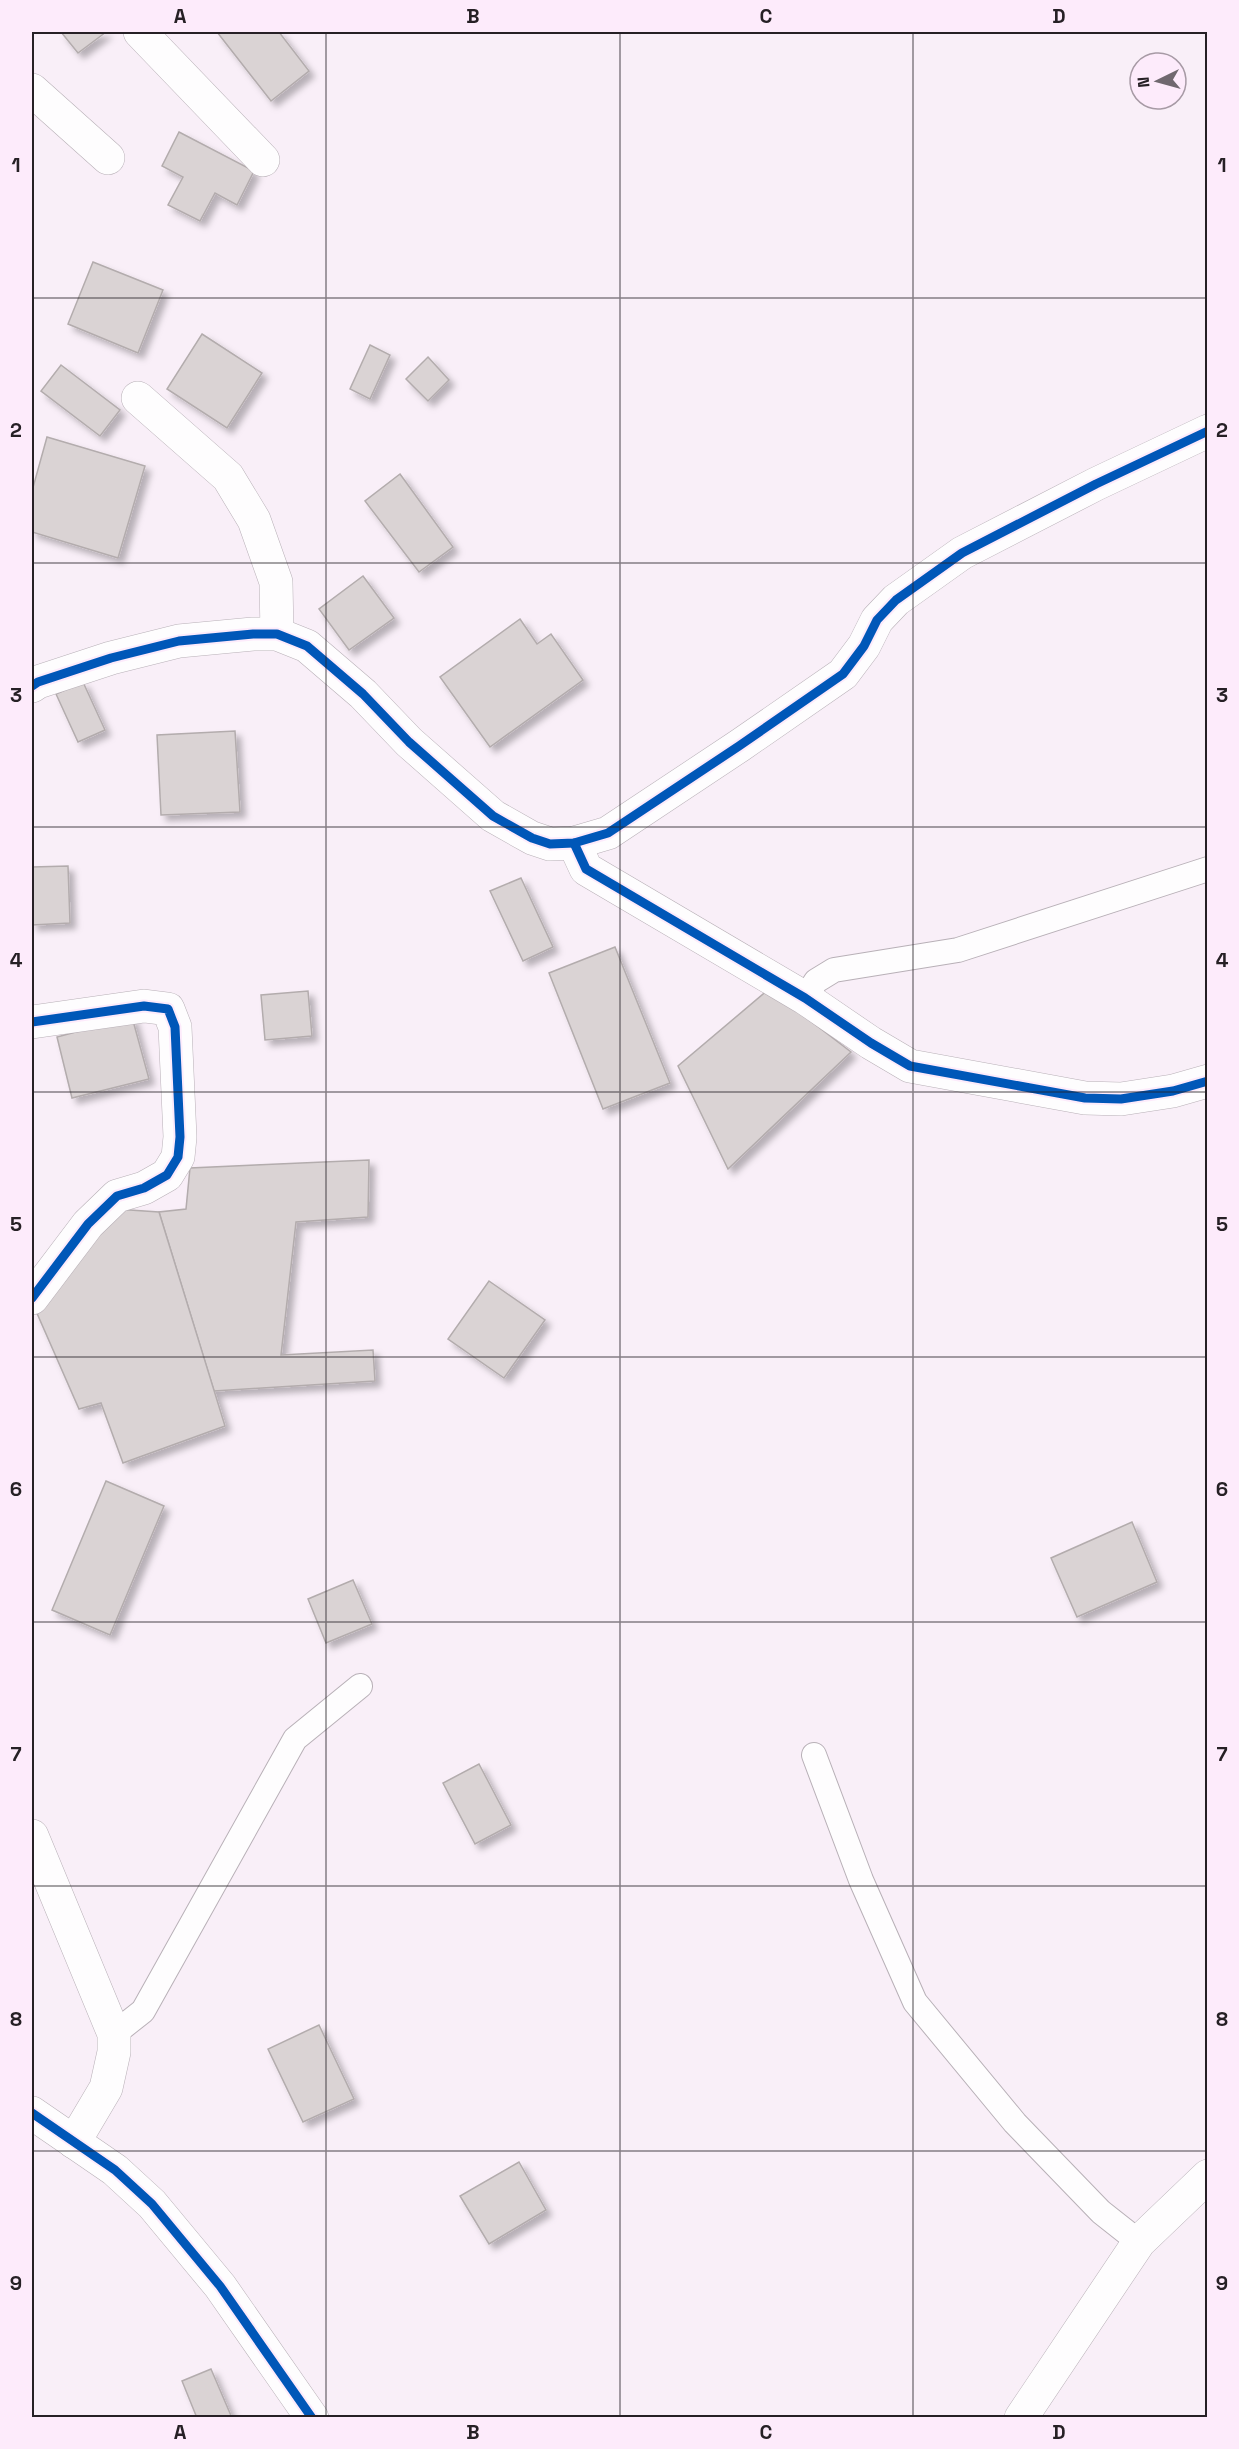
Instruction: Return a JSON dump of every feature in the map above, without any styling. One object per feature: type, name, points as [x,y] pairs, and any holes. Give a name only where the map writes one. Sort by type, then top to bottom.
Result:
[{"type":"street","points":[[140,32],[263,160]]},
{"type":"street","points":[[32,90],[108,158]]},
{"type":"street","points":[[138,398],[228,477],[239,494],[254,520],[276,582],[277,634]]},
{"type":"street","points":[[32,686],[111,658],[179,641],[277,634],[307,646],[355,687],[409,742],[493,816],[532,838],[550,844],[574,843],[608,833],[843,674],[864,646],[877,620],[896,600],[963,553],[1096,484],[1208,431]]},
{"type":"street","points":[[574,843],[586,869],[805,998],[871,1043],[910,1066],[1085,1098],[1121,1099],[1173,1091],[1208,1081]]},
{"type":"street","points":[[32,1022],[144,1005],[168,1009],[175,1027],[180,1137],[178,1157],[167,1175],[144,1188],[117,1196],[88,1224],[32,1298]]},
{"type":"street","points":[[32,1836],[114,2034],[114,2052],[106,2088],[74,2142]]},
{"type":"street","points":[[32,2113],[115,2170],[152,2204],[220,2286],[312,2418]]},
{"type":"street","points":[[1021,2418],[1139,2242],[1208,2176]]},
{"type":"lane","points":[[805,998],[816,981],[834,970],[958,950],[1208,869]]},
{"type":"lane","points":[[114,2034],[143,2011],[294,1739],[360,1686]]},
{"type":"lane","points":[[814,1755],[861,1880],[915,2002],[1015,2123],[1101,2212],[1139,2242]]},
{"type":"building","points":[[61,32],[106,32],[78,53]]},
{"type":"building","points":[[217,32],[279,32],[309,71],[271,101]]},
{"type":"building","points":[[179,132],[254,171],[237,205],[215,193],[200,221],[168,205],[183,177],[162,166]]},
{"type":"building","points":[[93,262],[163,290],[138,353],[68,324]]},
{"type":"building","points":[[202,334],[262,373],[227,428],[167,389]]},
{"type":"building","points":[[370,345],[390,355],[370,399],[350,389]]},
{"type":"building","points":[[428,357],[449,380],[428,401],[406,379]]},
{"type":"building","points":[[61,365],[120,410],[100,436],[41,391]]},
{"type":"building","points":[[47,437],[145,466],[118,558],[32,532],[32,491]]},
{"type":"building","points":[[400,474],[453,547],[419,572],[365,501]]},
{"type":"building","points":[[363,576],[394,618],[349,650],[319,609]]},
{"type":"building","points":[[520,619],[537,644],[551,634],[583,680],[490,747],[440,677]]},
{"type":"building","points":[[83,682],[105,730],[78,742],[56,694]]},
{"type":"building","points":[[235,731],[240,812],[161,815],[157,735]]},
{"type":"building","points":[[68,866],[70,923],[32,925],[32,867]]},
{"type":"building","points":[[521,878],[553,947],[523,961],[490,891]]},
{"type":"building","points":[[615,947],[670,1083],[603,1109],[549,973]]},
{"type":"building","points":[[769,989],[851,1052],[728,1169],[678,1066]]},
{"type":"building","points":[[308,991],[312,1036],[265,1040],[261,995]]},
{"type":"building","points":[[132,1017],[149,1079],[72,1098],[57,1037]]},
{"type":"building","points":[[369,1160],[368,1217],[296,1222],[281,1355],[373,1350],[375,1381],[214,1391],[159,1212],[186,1209],[190,1168]]},
{"type":"building","points":[[115,1209],[159,1212],[225,1426],[123,1463],[101,1403],[79,1409],[36,1311]]},
{"type":"building","points":[[489,1281],[545,1320],[504,1378],[448,1339]]},
{"type":"building","points":[[106,1481],[164,1506],[110,1635],[52,1610]]},
{"type":"building","points":[[1132,1522],[1157,1582],[1077,1617],[1051,1558]]},
{"type":"building","points":[[353,1580],[372,1624],[326,1643],[308,1599]]},
{"type":"building","points":[[479,1764],[511,1825],[475,1844],[443,1783]]},
{"type":"building","points":[[319,2025],[354,2099],[303,2122],[268,2049]]},
{"type":"building","points":[[519,2162],[546,2210],[489,2244],[460,2196]]},
{"type":"building","points":[[211,2369],[232,2418],[197,2418],[182,2381]]},
{"type":"cycle path","points":[[32,686],[111,658],[179,641],[277,634],[307,646],[363,694],[409,742],[493,816],[532,838],[550,844],[574,843],[608,833],[843,674],[864,646],[877,620],[896,600],[962,553],[1096,484],[1208,431]]},
{"type":"cycle path","points":[[574,843],[586,869],[805,998],[871,1043],[910,1066],[1085,1098],[1121,1099],[1173,1091],[1208,1081]]},
{"type":"cycle path","points":[[32,1022],[144,1006],[168,1009],[175,1027],[180,1137],[178,1157],[167,1175],[144,1188],[117,1196],[88,1224],[32,1298]]},
{"type":"cycle path","points":[[32,2113],[115,2170],[152,2204],[220,2286],[312,2418]]}]
